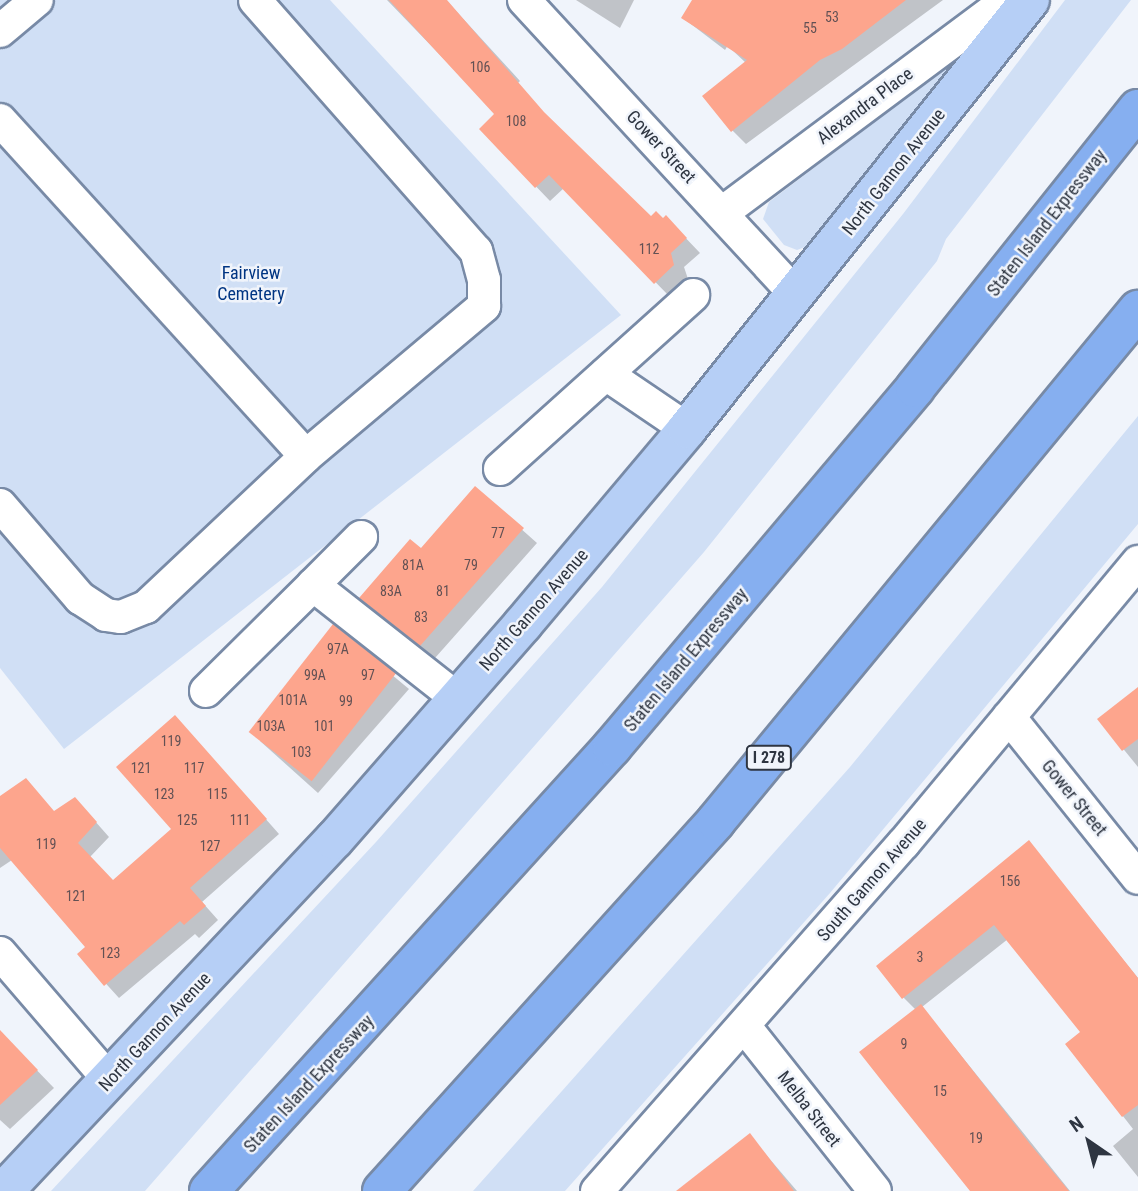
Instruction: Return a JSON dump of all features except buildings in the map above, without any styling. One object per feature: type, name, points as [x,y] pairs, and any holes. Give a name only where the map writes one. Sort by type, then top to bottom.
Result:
[{"type":"highway","name":"Staten Island Expressway","points":[[209,1191],[603,757],[915,388],[1138,108]]},
{"type":"highway","name":"I 278","points":[[382,1191],[716,821],[1138,310]]},
{"type":"main road","name":"North Gannon Avenue","points":[[4,1191],[110,1080],[458,699],[687,429],[1030,0]]},
{"type":"street","points":[[0,31],[37,0]]},
{"type":"street","points":[[0,505],[80,598],[106,615],[121,617],[146,607],[306,456],[484,306],[484,280],[476,251],[255,0]]},
{"type":"street","name":"Gower Street","points":[[524,0],[796,295]]},
{"type":"street","name":"Alexandra Place","points":[[722,213],[1008,0]]},
{"type":"street","points":[[0,120],[306,456]]},
{"type":"street","points":[[500,469],[693,295]]},
{"type":"street","points":[[606,373],[687,429]]},
{"type":"street","points":[[206,691],[361,537]]},
{"type":"street","name":"South Gannon Avenue","points":[[597,1191],[745,1027],[1009,718],[1138,562]]},
{"type":"street","points":[[313,585],[458,699]]},
{"type":"street","name":"Gower Street","points":[[1009,718],[1138,878]]},
{"type":"street","points":[[0,953],[110,1080]]},
{"type":"street","name":"Melba Street","points":[[745,1027],[875,1191]]},
{"type":"green space","name":"Fairview Cemetery","points":[[0,0],[330,0],[621,315],[64,749],[0,668]]},
{"type":"green space","points":[[1065,0],[1131,0],[946,239],[937,261],[704,552],[145,1191],[51,1191],[376,842],[602,587],[903,214]]},
{"type":"green space","points":[[953,62],[810,245],[797,250],[784,245],[763,219],[769,202]]},
{"type":"green space","points":[[1138,416],[1138,524],[830,893],[565,1191],[473,1191],[850,767]]}]
